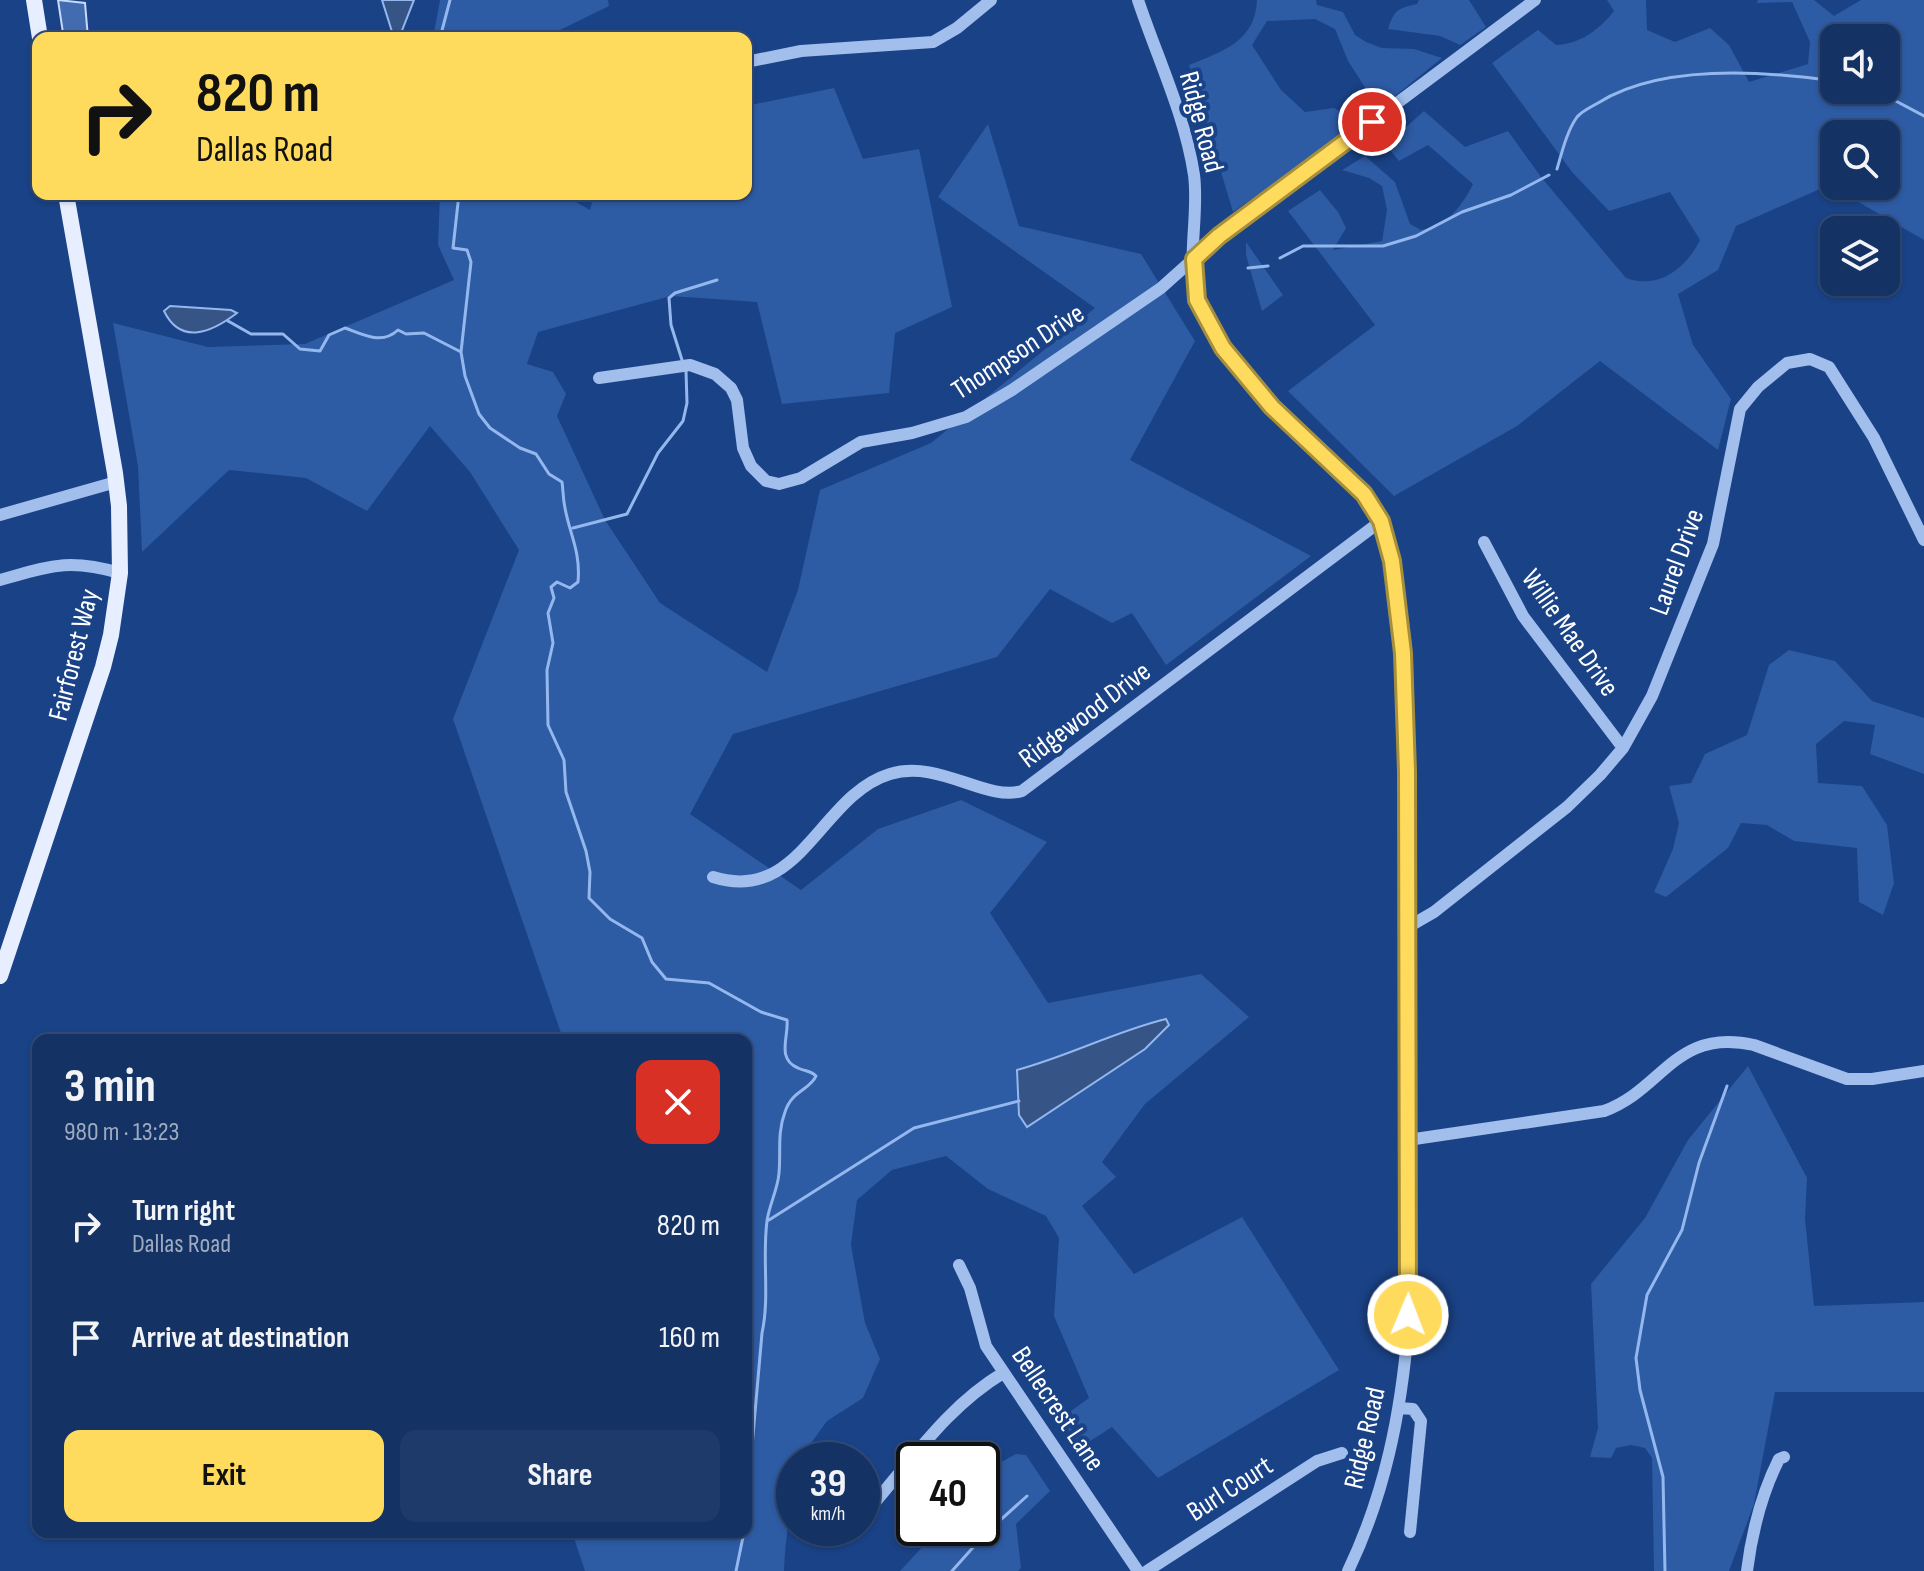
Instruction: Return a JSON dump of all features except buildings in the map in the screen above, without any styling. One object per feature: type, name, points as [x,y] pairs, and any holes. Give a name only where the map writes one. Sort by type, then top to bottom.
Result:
[{"type":"main road","points":[[34,0],[39,32]]},
{"type":"main road","name":"Fairforest Way","points":[[0,976],[103,667],[120,573],[116,482],[67,200]]},
{"type":"street","points":[[752,61],[801,51],[933,42],[957,28],[991,0]]},
{"type":"street","name":"Ridge Road","points":[[1138,0],[1189,150],[1196,192],[1194,259],[1197,300],[1223,348],[1272,407],[1355,484],[1381,521],[1392,561],[1403,653],[1408,927],[1408,1329],[1399,1408],[1382,1483],[1348,1571]]},
{"type":"street","points":[[1194,259],[1219,236],[1535,0]]},
{"type":"street","name":"Thompson Drive","points":[[599,378],[690,365],[715,374],[731,388],[737,400],[743,448],[751,466],[766,481],[784,484],[801,478],[861,442],[946,424],[980,409],[1161,288],[1194,259]]},
{"type":"street","name":"Laurel Drive","points":[[1408,927],[1434,912],[1567,807],[1623,748],[1652,696],[1713,544],[1726,490],[1737,415],[1758,387],[1787,363],[1798,359],[1820,361],[1833,373],[1874,438],[1924,540]]},
{"type":"street","points":[[0,515],[116,482]]},
{"type":"street","name":"Ridgewood Drive","points":[[713,877],[737,882],[761,879],[778,872],[793,861],[854,796],[891,774],[924,771],[1004,793],[1022,791],[1381,521]]},
{"type":"street","name":"Willie Mae Drive","points":[[1484,542],[1523,616],[1623,748]]},
{"type":"street","points":[[0,580],[67,562],[120,573]]},
{"type":"street","points":[[1408,1140],[1604,1111],[1625,1100],[1685,1053],[1712,1043],[1754,1045],[1825,1074],[1847,1079],[1872,1079],[1924,1071]]},
{"type":"street","name":"Bellecrest Lane","points":[[959,1265],[970,1288],[979,1329],[1003,1373],[1138,1571]]},
{"type":"street","points":[[880,1496],[957,1407],[973,1391],[1003,1373]]},
{"type":"street","points":[[1399,1408],[1413,1409],[1421,1421],[1410,1532]]},
{"type":"street","name":"Burl Court","points":[[1147,1571],[1317,1461],[1342,1453]]},
{"type":"street","points":[[1747,1571],[1751,1537],[1766,1485],[1779,1459],[1784,1457]]},
{"type":"shaded area","points":[[382,0],[414,0],[401,32],[392,32]]},
{"type":"shaded area","points":[[440,0],[608,0],[609,6],[554,32],[434,32]]},
{"type":"shaded area","points":[[1257,0],[1316,0],[1317,5],[1343,12],[1355,35],[1366,42],[1382,48],[1414,49],[1442,58],[1379,109],[1348,61],[1335,29],[1315,19],[1267,21],[1252,45],[1281,90],[1305,112],[1334,108],[1361,122],[1233,212],[1189,65],[1225,49],[1244,35],[1255,14]]},
{"type":"shaded area","points":[[1419,0],[1469,0],[1486,27],[1460,45],[1440,36],[1388,29],[1398,11],[1417,4]]},
{"type":"shaded area","points":[[1607,0],[1646,0],[1647,30],[1675,42],[1710,28],[1729,45],[1749,82],[1808,64],[1810,42],[1792,2],[1757,3],[1758,0],[1814,0],[1834,16],[1861,0],[1924,0],[1924,240],[1900,226],[1900,216],[1883,216],[1855,200],[1900,200],[1900,120],[1820,120],[1820,189],[1736,226],[1718,270],[1678,294],[1693,345],[1731,399],[1718,450],[1600,361],[1517,426],[1394,496],[1288,391],[1375,325],[1288,211],[1320,190],[1338,212],[1346,228],[1333,250],[1382,241],[1387,210],[1382,186],[1369,178],[1342,170],[1365,156],[1395,182],[1410,224],[1421,230],[1446,220],[1458,208],[1473,184],[1428,145],[1399,161],[1386,145],[1424,111],[1465,147],[1508,131],[1541,177],[1626,278],[1650,281],[1670,274],[1687,259],[1700,240],[1670,192],[1609,211],[1572,172],[1492,63],[1538,30],[1556,45],[1581,39],[1614,11]]},
{"type":"shaded area","points":[[834,88],[863,159],[919,149],[952,307],[895,333],[889,393],[782,404],[757,302],[671,296],[538,332],[527,364],[553,372],[566,394],[557,416],[605,520],[660,603],[767,672],[798,590],[820,490],[931,443],[1095,308],[938,197],[988,124],[1019,226],[1141,254],[1195,341],[1130,460],[1311,556],[1166,665],[1132,613],[1112,623],[1050,589],[997,657],[733,734],[690,814],[801,890],[878,829],[961,800],[1047,842],[990,913],[1048,1003],[1201,974],[1249,1017],[1145,1104],[1102,1162],[1116,1177],[1082,1206],[1134,1274],[1242,1217],[1339,1370],[1158,1478],[1112,1427],[1081,1447],[1072,1444],[1060,1419],[1089,1398],[1054,1316],[1059,1238],[1046,1216],[988,1189],[946,1156],[892,1170],[857,1200],[851,1245],[865,1323],[880,1359],[863,1398],[827,1421],[812,1442],[776,1442],[776,1546],[786,1546],[784,1571],[585,1571],[574,1538],[752,1538],[752,1034],[561,1034],[453,719],[519,550],[470,472],[430,426],[367,511],[306,478],[229,470],[142,552],[138,466],[113,323],[208,347],[305,344],[454,280],[438,245],[440,200],[572,200],[590,210],[592,200],[752,200],[752,105]]},
{"type":"shaded area","points":[[1246,242],[1283,295],[1262,311],[1246,255]]},
{"type":"shaded area","points":[[170,306],[237,313],[207,330],[188,332],[171,322],[164,311]]},
{"type":"shaded area","points":[[1789,650],[1835,661],[1872,701],[1924,718],[1924,774],[1870,754],[1875,725],[1844,721],[1816,744],[1818,783],[1862,786],[1887,825],[1894,883],[1883,915],[1859,902],[1857,848],[1794,841],[1767,825],[1741,823],[1728,848],[1666,897],[1654,892],[1673,849],[1679,823],[1669,786],[1691,783],[1705,754],[1747,735],[1769,665]]},
{"type":"shaded area","points":[[1166,1019],[1169,1025],[1145,1049],[1027,1127],[1019,1115],[1017,1070]]},
{"type":"shaded area","points":[[1748,1066],[1807,1178],[1805,1219],[1814,1306],[1924,1302],[1924,1392],[1775,1392],[1754,1504],[1729,1571],[1654,1571],[1652,1458],[1645,1448],[1631,1445],[1616,1448],[1611,1458],[1590,1457],[1598,1428],[1591,1284],[1645,1218],[1688,1140]]},
{"type":"shaded area","points":[[1016,1454],[1026,1455],[1050,1491],[1016,1524],[1021,1568],[1018,1571],[900,1571],[923,1546],[1000,1546],[1000,1464]]},
{"type":"waterway","points":[[442,32],[450,0]]},
{"type":"waterway","points":[[1557,169],[1577,117],[1623,90],[1681,76],[1713,74],[1745,73],[1820,80]]},
{"type":"waterway","points":[[1900,103],[1924,116]]},
{"type":"waterway","points":[[1280,258],[1303,246],[1383,246],[1416,236],[1462,212],[1511,195],[1549,175]]},
{"type":"waterway","points":[[458,200],[453,248],[467,250],[471,262],[461,352],[465,376],[479,414],[490,428],[520,448],[536,454],[549,474],[562,482],[576,550],[578,582],[570,588],[557,582],[551,587],[554,598],[548,613],[553,643],[547,670],[548,725],[564,760],[566,792],[586,851],[590,872],[589,898],[610,919],[642,938],[652,962],[666,979],[709,983],[761,1012],[787,1020],[787,1059],[816,1076],[788,1105],[781,1127],[778,1179],[766,1235],[765,1305],[752,1447]]},
{"type":"waterway","points":[[1248,268],[1268,266]]},
{"type":"waterway","points":[[682,360],[671,325],[669,298],[675,293],[717,280]]},
{"type":"waterway","points":[[228,321],[251,334],[283,334],[300,349],[320,351],[329,335],[345,328],[379,338],[398,330],[406,334],[424,333],[461,352]]},
{"type":"waterway","points":[[573,528],[627,514],[658,453],[683,421],[687,403],[686,371]]},
{"type":"waterway","points":[[1665,1571],[1663,1477],[1640,1390],[1636,1358],[1647,1295],[1682,1230],[1699,1163],[1727,1086]]},
{"type":"waterway","points":[[769,1220],[914,1128],[1019,1101]]},
{"type":"waterway","points":[[952,1571],[985,1534],[1027,1496]]},
{"type":"waterway","points":[[736,1571],[743,1538]]},
{"type":"route","points":[[1372,122],[1219,236],[1194,259],[1194,288],[1201,312],[1237,368],[1272,407],[1355,484],[1373,507],[1387,535],[1399,607],[1405,695],[1408,1315]]}]
